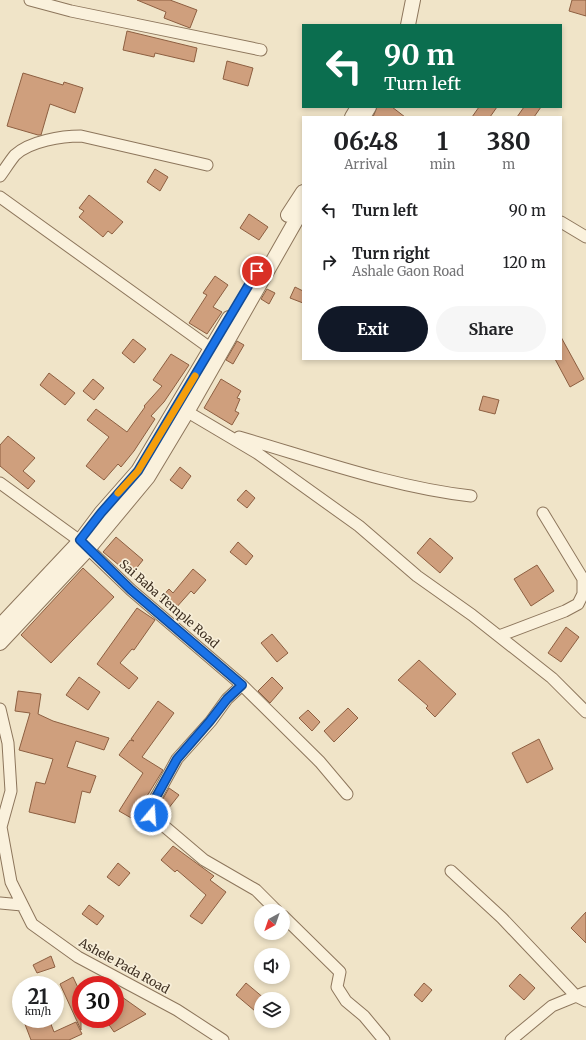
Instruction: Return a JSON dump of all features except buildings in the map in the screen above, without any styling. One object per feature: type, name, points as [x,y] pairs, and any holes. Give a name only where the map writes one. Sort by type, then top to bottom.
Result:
[{"type":"street","points":[[30,0],[71,11],[261,50]]},
{"type":"street","points":[[407,24],[413,0]]},
{"type":"street","points":[[0,176],[16,154],[40,142],[65,136],[81,136],[207,165]]},
{"type":"street","points":[[0,643],[143,474],[215,352],[302,194]]},
{"type":"street","points":[[0,197],[215,352]]},
{"type":"street","points":[[215,352],[302,210]]},
{"type":"street","points":[[562,223],[586,237]]},
{"type":"street","points":[[182,409],[257,453],[359,526],[417,576],[472,615],[552,678],[586,712]]},
{"type":"street","points":[[222,432],[361,473],[442,493],[470,496]]},
{"type":"street","name":"Sai Baba Temple Road","points":[[0,483],[85,544],[131,590],[242,685],[320,762],[347,794]]},
{"type":"street","points":[[499,636],[566,611],[578,604],[583,594],[583,579],[543,513]]},
{"type":"street","points":[[0,626],[85,544]]},
{"type":"street","points":[[242,685],[227,699],[177,759],[150,808],[151,815],[204,860],[256,890],[270,904]]},
{"type":"street","name":"Ashele Pada Road","points":[[0,709],[8,743],[11,791],[1,827],[11,882],[32,924],[78,957],[177,1010],[224,1040]]},
{"type":"street","points":[[451,871],[583,996],[552,1006],[511,1040]]},
{"type":"street","points":[[0,903],[22,905]]},
{"type":"street","points":[[290,923],[340,972],[337,987],[346,1001],[364,1016],[384,1040]]},
{"type":"slow traffic","points":[[118,493],[138,471],[157,436],[195,376]]},
{"type":"route","points":[[151,815],[150,808],[177,759],[227,699],[242,685],[131,590],[80,540],[101,513],[138,471],[157,436],[257,271]]}]
